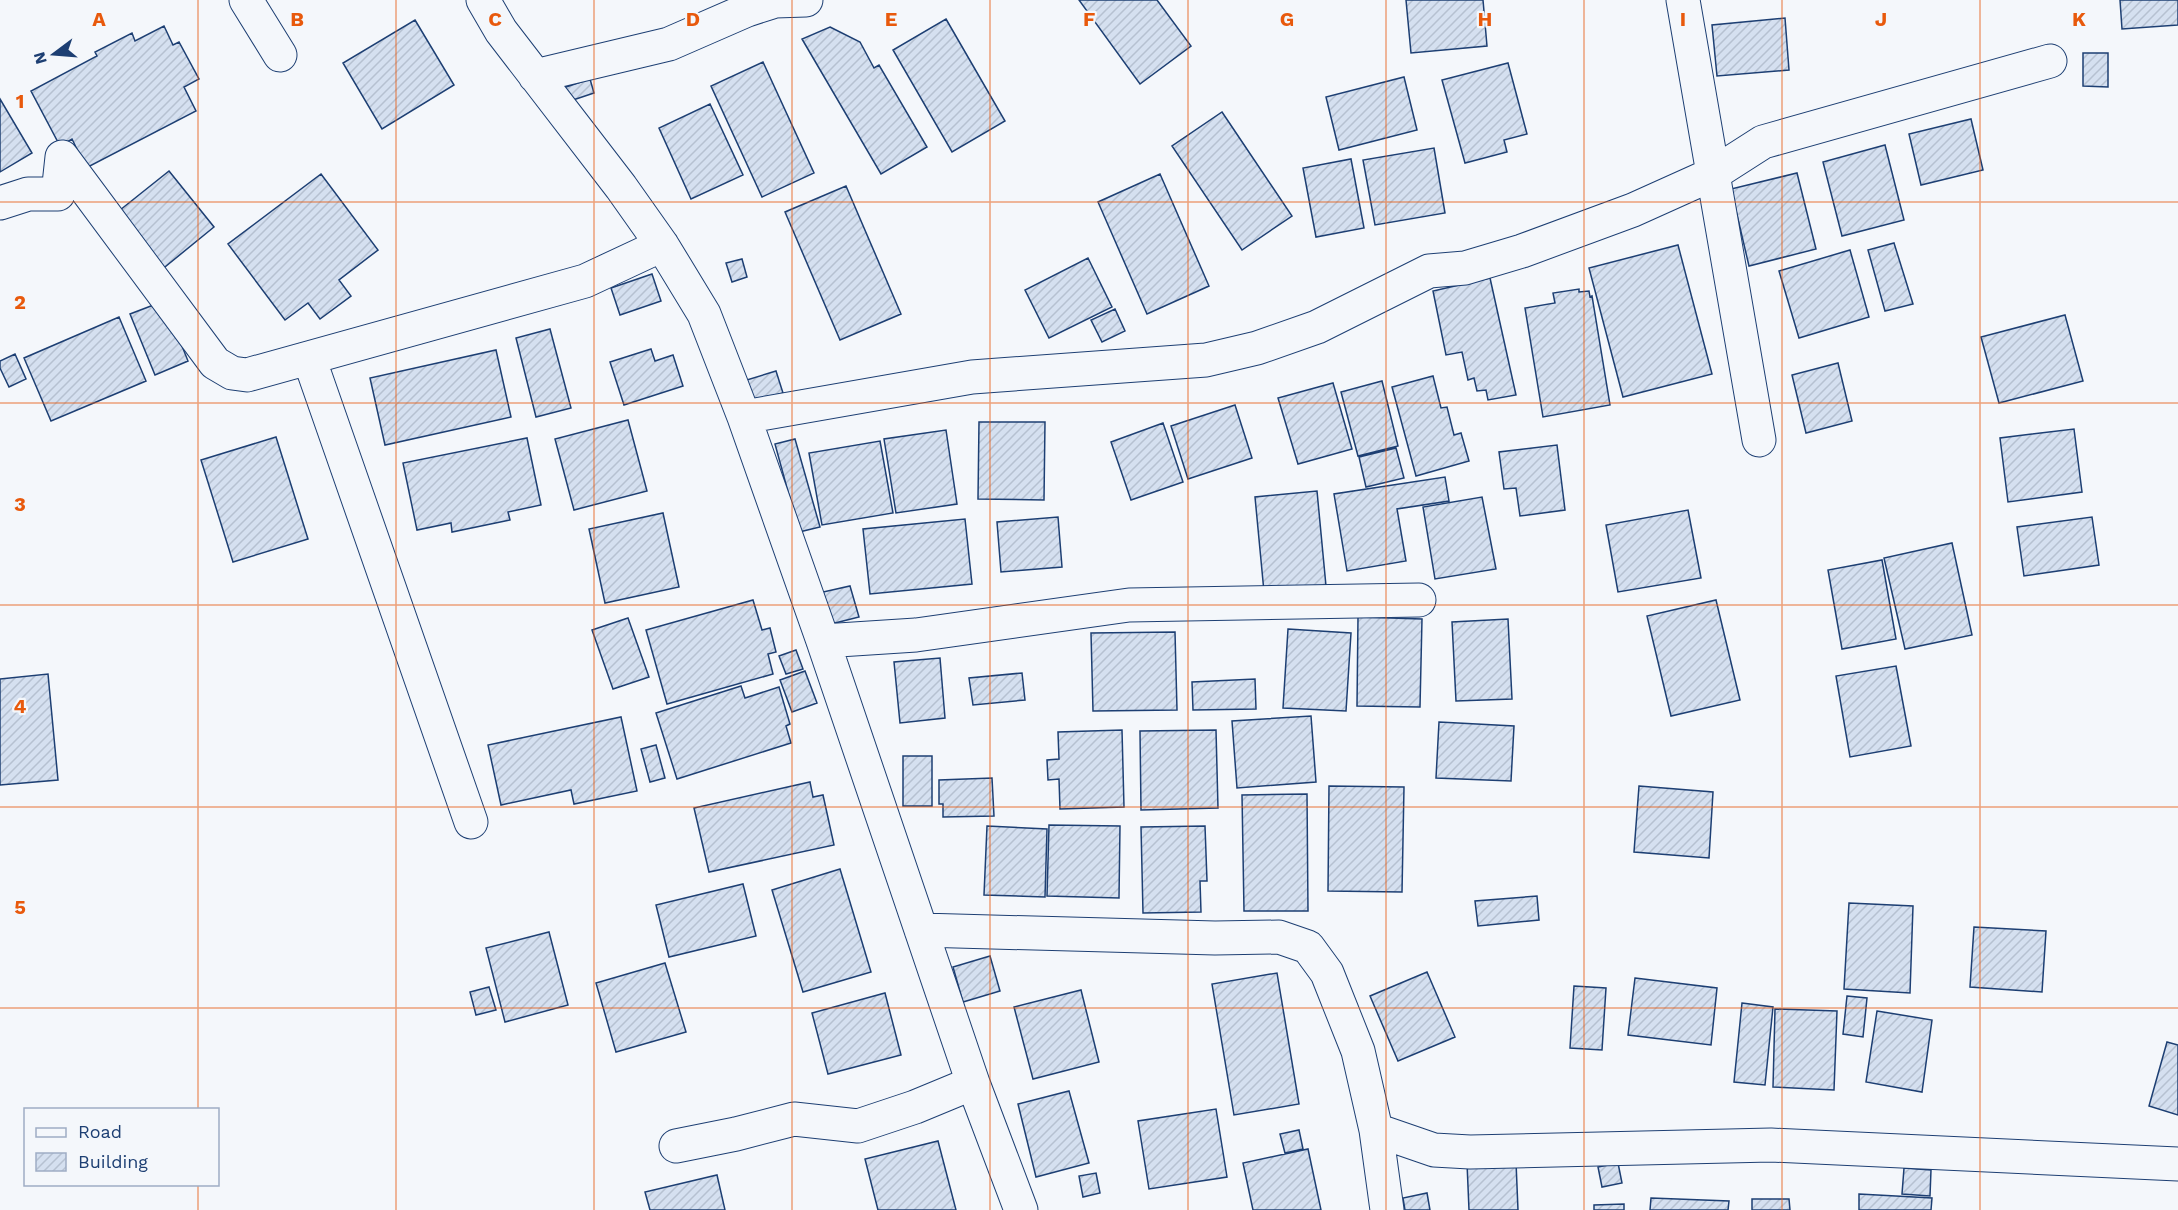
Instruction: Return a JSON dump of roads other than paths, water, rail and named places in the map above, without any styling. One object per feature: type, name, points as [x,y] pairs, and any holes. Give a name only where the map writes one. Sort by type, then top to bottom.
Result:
[{"type":"street","points":[[246,0],[280,55]]},
{"type":"street","points":[[483,0],[501,31],[621,187],[662,245],[704,314],[744,417],[823,641],[973,1083],[1021,1210]]},
{"type":"street","points":[[535,76],[669,44],[747,10],[775,1],[806,0]]},
{"type":"street","points":[[1683,0],[1759,440]]},
{"type":"street","points":[[744,417],[972,377],[1206,360],[1257,348],[1317,327],[1429,271],[1465,268],[1522,251],[1633,210],[1713,174],[1763,142],[2050,61]]},
{"type":"street","points":[[0,203],[28,194],[58,194],[62,157],[214,363],[232,373],[247,375],[585,280],[662,245]]},
{"type":"street","points":[[309,358],[471,822]]},
{"type":"street","points":[[823,641],[916,635],[1129,604],[1419,600]]},
{"type":"street","points":[[921,930],[1215,938],[1280,937],[1308,947],[1327,973],[1358,1051],[1377,1130],[1387,1210]]},
{"type":"street","points":[[676,1146],[794,1119],[858,1126],[915,1107],[973,1083]]},
{"type":"street","points":[[1377,1130],[1434,1150],[1470,1152],[1771,1145],[2178,1164]]}]
